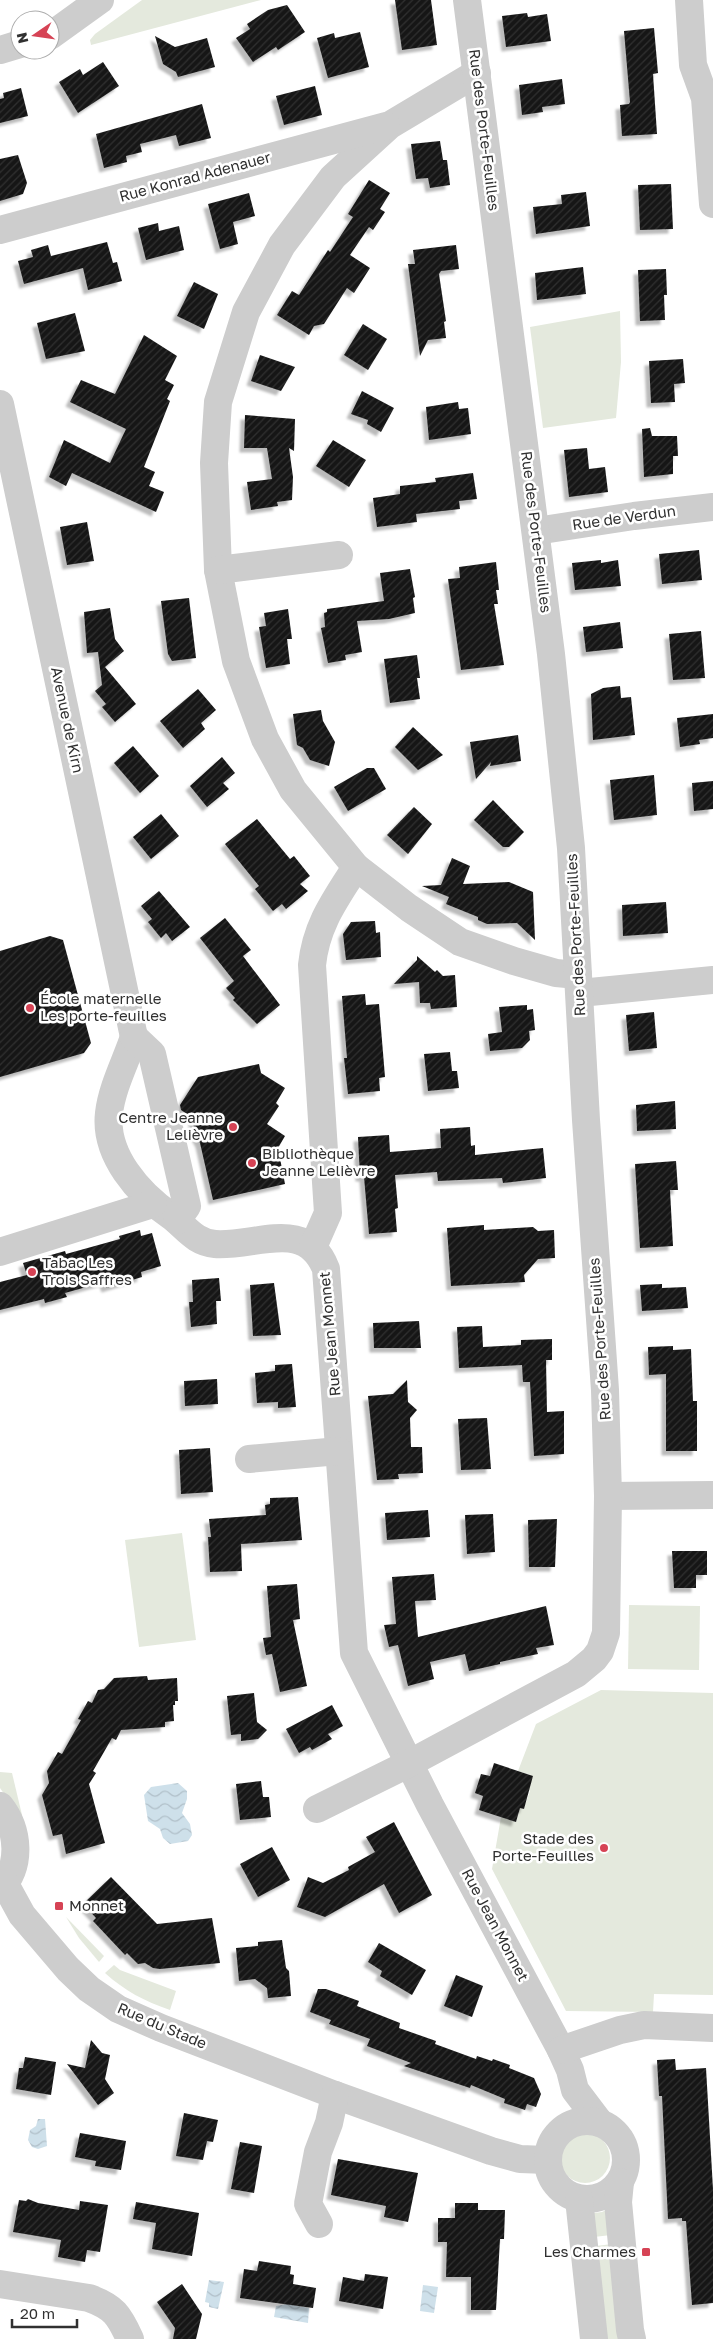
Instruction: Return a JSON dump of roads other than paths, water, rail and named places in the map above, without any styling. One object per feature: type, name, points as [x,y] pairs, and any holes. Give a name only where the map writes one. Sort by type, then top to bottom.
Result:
[{"type":"street","points":[[60,29],[100,0]]},
{"type":"street","name":"Rue des Porte-Feuilles","points":[[410,1763],[576,1674],[594,1658],[604,1642],[608,1623],[608,1496],[604,1390],[584,1091],[571,848],[536,531],[467,0]]},
{"type":"street","points":[[689,0],[693,65],[705,98],[713,204]]},
{"type":"street","points":[[476,73],[390,125],[333,177],[282,245],[246,312],[218,402],[214,463],[218,570],[236,661],[265,739],[293,790],[356,867],[409,908],[460,942],[514,961],[556,972],[579,984],[713,980]]},
{"type":"street","name":"Rue Konrad Adenauer","points":[[0,230],[390,125]]},
{"type":"street","name":"Avenue de Kirn","points":[[0,404],[134,1037]]},
{"type":"street","name":"Rue de Verdun","points":[[536,531],[634,516],[713,507]]},
{"type":"street","points":[[218,570],[339,555]]},
{"type":"street","points":[[177,1220],[187,1206],[152,1054],[134,1037],[112,1100],[109,1123],[117,1156],[140,1189],[153,1204],[177,1220],[187,1232],[198,1239],[214,1244],[294,1238],[313,1247],[328,1213],[312,965],[322,921],[356,867]]},
{"type":"street","points":[[0,1252],[153,1204]]},
{"type":"street","name":"Rue Jean Monnet","points":[[313,1247],[321,1257],[326,1269],[352,1646],[356,1660],[561,2050],[570,2070],[575,2090],[600,2123]]},
{"type":"street","points":[[249,1459],[339,1451]]},
{"type":"street","points":[[608,1496],[713,1495]]},
{"type":"street","points":[[317,1809],[410,1763]]},
{"type":"street","points":[[0,1806],[12,1824],[16,1844],[14,1865],[3,1886]]},
{"type":"street","name":"Rue du Stade","points":[[3,1886],[22,1915],[68,1969],[89,1989],[118,2009],[161,2028],[336,2095],[491,2151],[520,2159],[547,2160]]},
{"type":"street","points":[[561,2050],[620,2030],[644,2025],[713,2028]]},
{"type":"street","name":"Rue Jean Monnet","points":[[568,2126],[575,2090]]},
{"type":"street","points":[[319,2224],[308,2204],[318,2152],[329,2123],[336,2095]]},
{"type":"street","points":[[588,2121],[600,2123],[610,2128],[624,2147],[625,2171],[613,2191],[591,2200],[578,2199],[566,2194],[556,2185],[550,2173],[547,2160],[549,2148],[555,2137],[568,2126],[588,2121]]},
{"type":"street","points":[[620,2182],[618,2202],[632,2339]]},
{"type":"street","points":[[578,2199],[594,2339]]},
{"type":"street","points":[[0,2284],[89,2298],[101,2302],[112,2308],[122,2321],[130,2339]]},
{"type":"water","points":[[178,1783],[187,1791],[187,1799],[182,1813],[190,1824],[192,1835],[188,1841],[170,1844],[163,1838],[160,1829],[148,1821],[144,1795],[151,1787]]},
{"type":"water","points":[[38,2119],[45,2119],[47,2146],[38,2149],[32,2147],[28,2140],[30,2130],[36,2126]]},
{"type":"water","points":[[209,2280],[224,2282],[218,2309],[209,2307],[209,2303],[205,2302]]},
{"type":"water","points":[[423,2285],[438,2287],[434,2313],[420,2311]]},
{"type":"water","points":[[287,2304],[309,2308],[308,2323],[274,2317],[276,2306]]},
{"type":"place","name":"École maternelle Les porte-feuilles","points":[[30,1008]]},
{"type":"place","name":"Centre Jeanne Lelièvre","points":[[233,1127]]},
{"type":"place","name":"Bibliothèque Jeanne Lelièvre","points":[[252,1163]]},
{"type":"place","name":"Tabac Les Trois Saffres","points":[[32,1272]]},
{"type":"place","name":"Stade des Porte-Feuilles","points":[[604,1848]]},
{"type":"place","name":"Monnet","points":[[59,1906]]},
{"type":"place","name":"Les Charmes","points":[[646,2252]]}]
